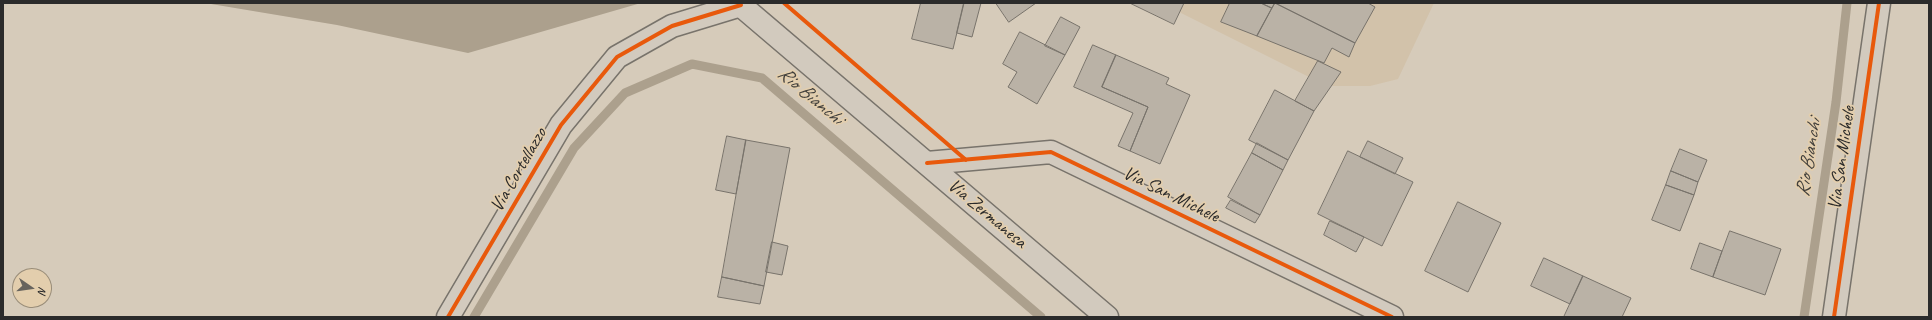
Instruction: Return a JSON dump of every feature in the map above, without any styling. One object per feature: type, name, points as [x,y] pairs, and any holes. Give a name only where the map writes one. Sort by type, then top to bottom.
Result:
[{"type":"street","name":"Via San Michele","points":[[1834,317],[1879,3]]},
{"type":"street","name":"Via Zermanesa","points":[[740,4],[1107,317]]},
{"type":"street","name":"Via Cortellazzo","points":[[448,317],[561,126],[617,57],[672,26],[740,4]]},
{"type":"street","name":"Via San Michele","points":[[927,163],[1051,152],[1392,317]]},
{"type":"shaded area","points":[[205,3],[641,3],[468,53],[337,25]]},
{"type":"shaded area","points":[[1168,3],[1434,3],[1398,79],[1370,86],[1327,86],[1167,6]]},
{"type":"building","points":[[921,3],[964,3],[953,49],[912,39]]},
{"type":"building","points":[[964,3],[981,3],[972,37],[957,33]]},
{"type":"building","points":[[996,3],[1036,3],[1009,22]]},
{"type":"building","points":[[1130,3],[1184,3],[1174,24]]},
{"type":"building","points":[[1230,3],[1261,3],[1272,8],[1257,36],[1221,22]]},
{"type":"building","points":[[1261,3],[1275,3],[1272,8]]},
{"type":"building","points":[[1275,3],[1368,3],[1375,7],[1355,43]]},
{"type":"building","points":[[1275,3],[1355,43],[1349,57],[1332,48],[1324,63],[1257,36]]},
{"type":"building","points":[[1061,17],[1080,27],[1065,55],[1045,46]]},
{"type":"building","points":[[1020,32],[1065,55],[1037,104],[1008,87],[1017,72],[1003,64]]},
{"type":"building","points":[[1093,45],[1116,55],[1102,87],[1148,107],[1130,151],[1118,146],[1133,113],[1074,87]]},
{"type":"building","points":[[1116,55],[1169,78],[1166,84],[1190,95],[1160,164],[1130,151],[1148,107],[1102,87]]},
{"type":"building","points":[[1318,61],[1341,72],[1314,111],[1295,101]]},
{"type":"building","points":[[1275,90],[1314,111],[1288,160],[1249,140]]},
{"type":"building","points":[[727,136],[746,140],[736,194],[716,190]]},
{"type":"building","points":[[746,140],[790,148],[764,286],[722,277]]},
{"type":"building","points":[[1368,141],[1403,158],[1395,174],[1360,157]]},
{"type":"building","points":[[1257,143],[1288,160],[1283,170],[1252,153]]},
{"type":"building","points":[[1680,149],[1707,160],[1698,182],[1671,171]]},
{"type":"building","points":[[1348,151],[1413,182],[1382,246],[1318,214]]},
{"type":"building","points":[[1252,153],[1283,170],[1260,215],[1228,197]]},
{"type":"building","points":[[1671,171],[1698,182],[1694,195],[1666,185]]},
{"type":"building","points":[[1666,185],[1694,195],[1680,231],[1652,220]]},
{"type":"building","points":[[1231,200],[1260,215],[1255,223],[1226,208]]},
{"type":"building","points":[[1458,202],[1501,223],[1468,292],[1425,271]]},
{"type":"building","points":[[1330,221],[1364,237],[1356,252],[1324,235]]},
{"type":"building","points":[[1730,231],[1781,249],[1765,295],[1713,277]]},
{"type":"building","points":[[772,242],[788,246],[782,275],[766,272]]},
{"type":"building","points":[[1700,243],[1722,251],[1713,277],[1691,269]]},
{"type":"building","points":[[1544,258],[1583,276],[1570,304],[1531,286]]},
{"type":"building","points":[[1583,276],[1631,298],[1622,317],[1564,317]]},
{"type":"building","points":[[722,277],[764,286],[760,304],[718,297]]},
{"type":"waterway","name":"Rio Bianchi","points":[[1804,317],[1836,102],[1847,3]]},
{"type":"waterway","name":"Rio Bianchi","points":[[474,317],[574,148],[625,93],[692,64],[762,78],[1041,317]]},
{"type":"cycle path","points":[[784,3],[966,160]]},
{"type":"cycle path","points":[[1834,317],[1879,3]]},
{"type":"cycle path","points":[[448,317],[561,125],[617,57],[672,26],[741,5]]},
{"type":"cycle path","points":[[927,163],[1051,152],[1392,317]]}]
